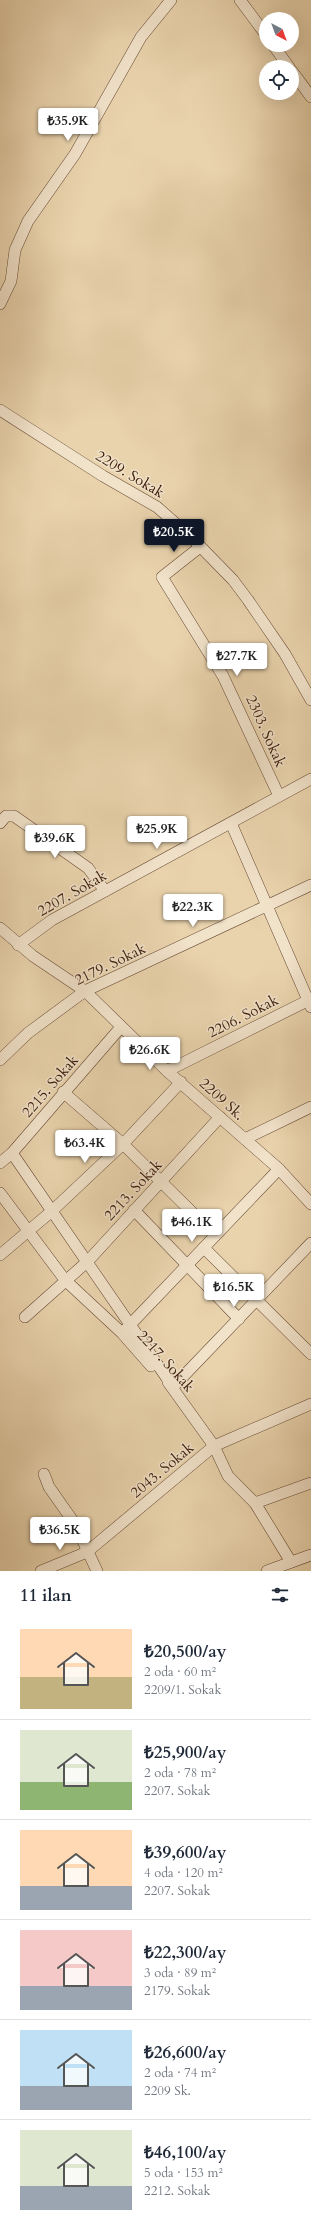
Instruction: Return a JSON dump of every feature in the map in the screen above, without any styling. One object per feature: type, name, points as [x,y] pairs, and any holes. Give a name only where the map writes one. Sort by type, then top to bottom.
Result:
[{"type":"street","points":[[0,304],[11,281],[16,250],[28,220],[75,154],[141,37],[171,0]]},
{"type":"street","points":[[240,0],[259,26]]},
{"type":"street","points":[[299,80],[311,96]]},
{"type":"street","name":"2209. Sokak","points":[[0,410],[103,476],[158,507],[233,580],[285,654],[311,700]]},
{"type":"street","name":"2303. Sokak","points":[[200,547],[162,577],[223,676],[279,796]]},
{"type":"street","name":"2207. Sokak","points":[[18,945],[52,920],[311,779]]},
{"type":"street","points":[[0,823],[6,816],[14,816],[88,868],[105,891]]},
{"type":"street","points":[[231,823],[310,1002]]},
{"type":"street","name":"2179. Sokak","points":[[0,1060],[28,1033],[85,991],[267,907],[311,885]]},
{"type":"street","name":"2209 Sk.","points":[[0,928],[18,945],[85,991],[167,1071],[279,1169],[311,1204]]},
{"type":"street","name":"2206. Sokak","points":[[167,1071],[310,1002]]},
{"type":"street","name":"2215. Sokak","points":[[0,1163],[12,1153],[63,1092],[121,1027]]},
{"type":"street","points":[[0,1255],[52,1211],[123,1144],[181,1082]]},
{"type":"street","points":[[63,1092],[123,1144],[215,1235]]},
{"type":"street","points":[[245,1139],[311,1107]]},
{"type":"street","name":"2213. Sokak","points":[[25,1317],[88,1261],[220,1117]]},
{"type":"street","points":[[12,1153],[88,1261],[173,1387],[311,1243]]},
{"type":"street","points":[[122,1333],[279,1169]]},
{"type":"street","name":"2217. Sokak","points":[[0,1193],[65,1280],[122,1333],[173,1387],[214,1446],[228,1476],[255,1503],[291,1562]]},
{"type":"street","points":[[134,1210],[239,1319]]},
{"type":"street","points":[[204,1248],[311,1354]]},
{"type":"street","name":"2043. Sokak","points":[[40,1571],[87,1552],[214,1446],[311,1404]]},
{"type":"street","points":[[44,1474],[49,1487],[75,1524],[97,1571]]},
{"type":"street","points":[[255,1503],[311,1483]]},
{"type":"street","points":[[267,1571],[311,1555]]}]
